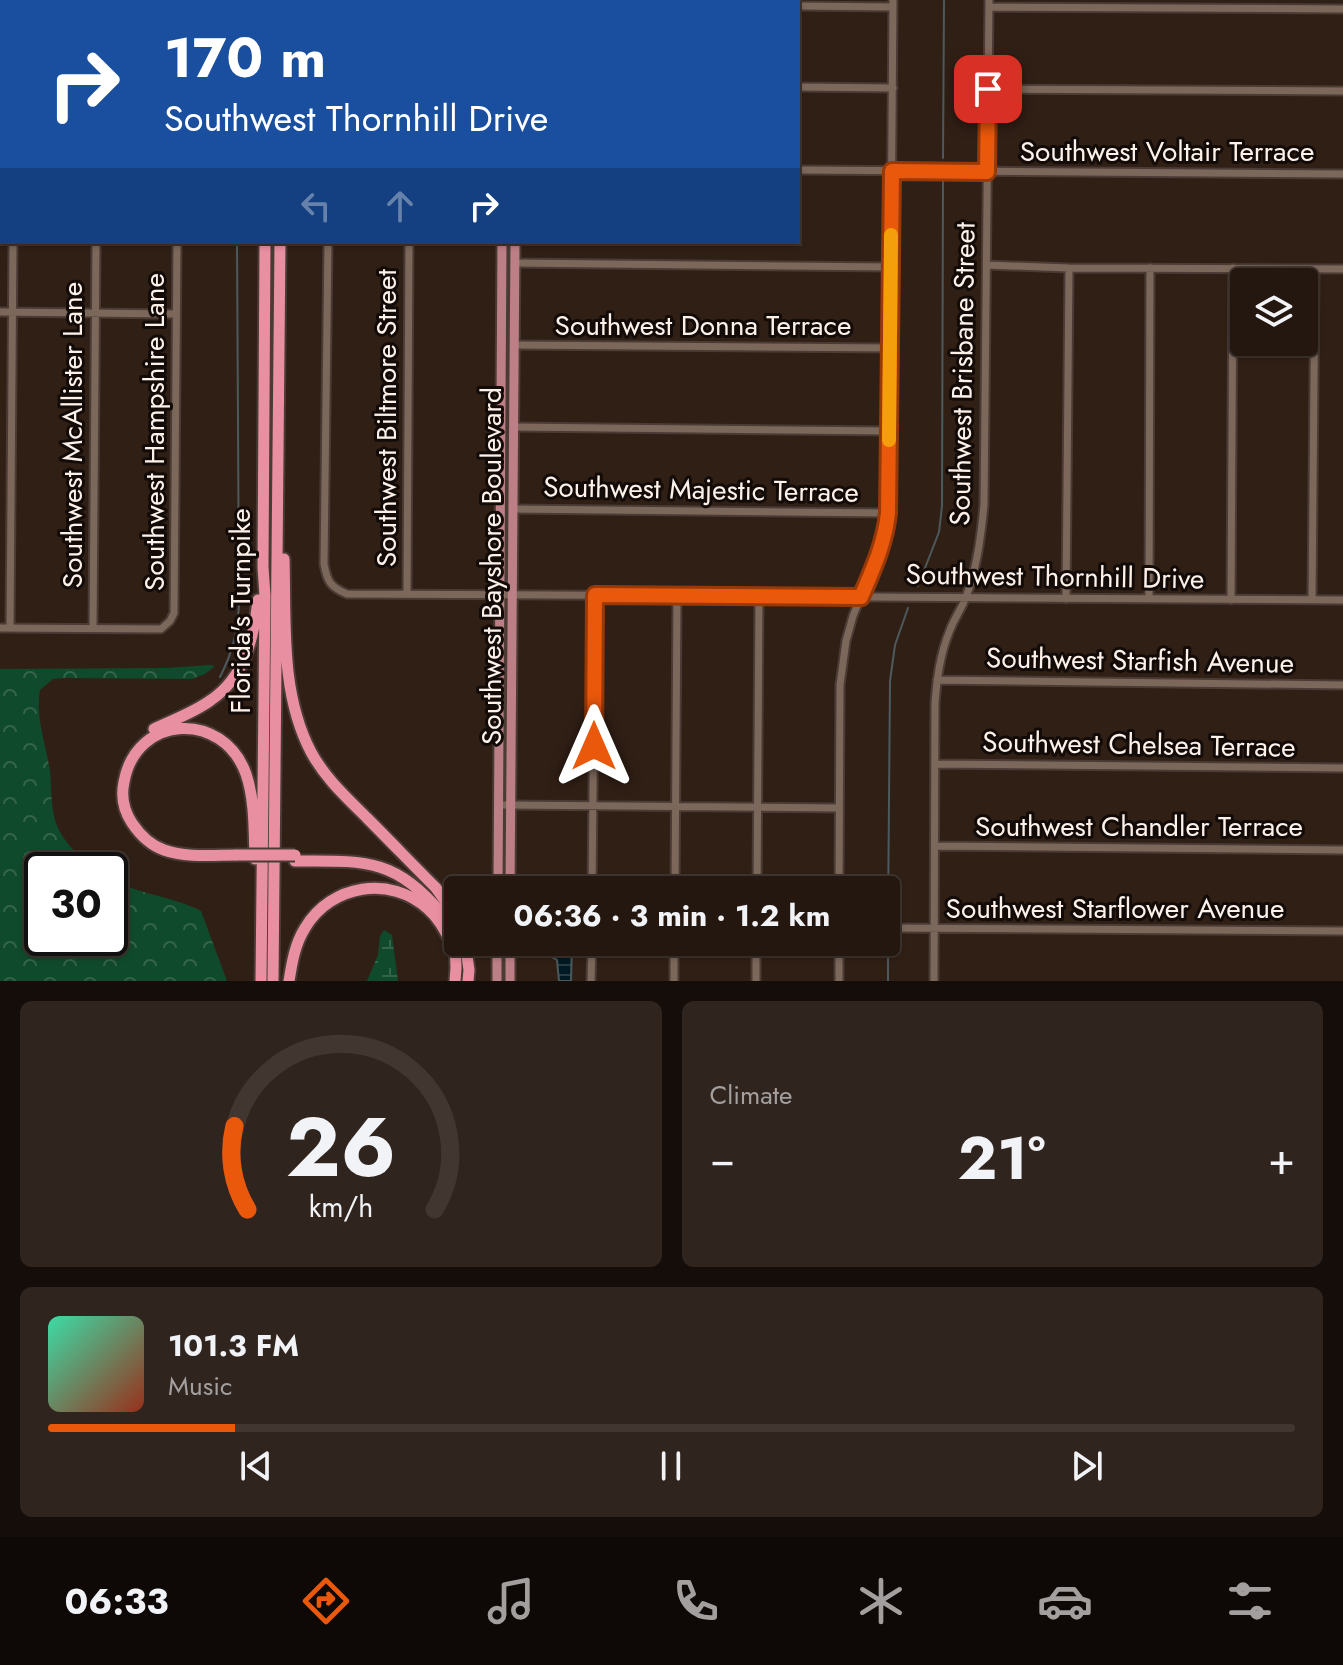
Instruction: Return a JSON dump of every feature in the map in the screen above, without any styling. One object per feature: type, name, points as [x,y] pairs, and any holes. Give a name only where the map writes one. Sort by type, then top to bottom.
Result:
[{"type":"highway","name":"Florida's Turnpike","points":[[261,981],[265,244]]},
{"type":"highway","name":"Florida's Turnpike","points":[[273,981],[280,244]]},
{"type":"highway","points":[[279,470],[283,508],[286,660],[294,707],[310,751],[328,779],[444,899]]},
{"type":"highway","points":[[263,567],[252,640],[238,671],[211,700],[154,730],[128,752],[116,786],[125,825],[138,842],[166,858],[357,861],[386,869],[417,886],[444,917]]},
{"type":"highway","points":[[237,858],[180,854],[154,845],[139,834],[128,817],[123,787],[133,756],[145,742],[173,729],[199,729],[225,742],[242,764],[253,815],[261,957]]},
{"type":"highway","points":[[295,858],[355,855],[376,859],[405,871],[444,900]]},
{"type":"highway","points":[[289,981],[297,945],[313,916],[336,898],[361,889],[392,889],[418,902],[444,926]]},
{"type":"highway","points":[[455,981],[459,956]]},
{"type":"highway","points":[[464,956],[469,970],[468,981]]},
{"type":"main road","name":"Southwest Bayshore Boulevard","points":[[498,876],[502,244]]},
{"type":"main road","name":"Southwest Bayshore Boulevard","points":[[510,876],[515,244]]},
{"type":"main road","points":[[501,368],[506,375],[505,415],[514,427]]},
{"type":"main road","points":[[501,446],[510,453],[509,489],[513,493]]},
{"type":"main road","points":[[497,956],[497,980]]},
{"type":"main road","points":[[510,956],[510,981]]},
{"type":"street","points":[[800,6],[893,3],[888,513],[886,534],[846,641],[840,685],[839,876]]},
{"type":"street","points":[[989,3],[1343,9]]},
{"type":"street","name":"Southwest Brisbane Street","points":[[934,981],[937,680],[950,629],[966,597],[981,540],[984,505],[989,3]]},
{"type":"street","points":[[800,87],[893,88]]},
{"type":"street","points":[[988,89],[1343,91]]},
{"type":"street","name":"Southwest Voltair Terrace","points":[[800,170],[1343,174]]},
{"type":"street","points":[[10,628],[13,244]]},
{"type":"street","name":"Southwest McAllister Lane","points":[[93,628],[96,244]]},
{"type":"street","name":"Southwest Hampshire Lane","points":[[93,628],[161,629],[174,613],[177,244]]},
{"type":"street","name":"Southwest Thornhill Drive","points":[[328,244],[324,564],[326,577],[335,589],[347,594],[1343,600]]},
{"type":"street","name":"Southwest Biltmore Street","points":[[407,594],[409,244]]},
{"type":"street","points":[[515,263],[891,267]]},
{"type":"street","points":[[987,265],[1230,268]]},
{"type":"street","points":[[1066,599],[1069,268]]},
{"type":"street","points":[[1149,599],[1150,268]]},
{"type":"street","points":[[1318,270],[1343,269]]},
{"type":"street","points":[[0,312],[176,314]]},
{"type":"street","name":"Southwest Donna Terrace","points":[[515,345],[891,348]]},
{"type":"street","points":[[1231,600],[1232,356]]},
{"type":"street","points":[[1312,600],[1314,356]]},
{"type":"street","points":[[514,427],[889,431]]},
{"type":"street","name":"Southwest Majestic Terrace","points":[[513,509],[888,513]]},
{"type":"street","points":[[592,876],[595,595]]},
{"type":"street","points":[[675,876],[677,596]]},
{"type":"street","points":[[757,876],[759,596]]},
{"type":"street","points":[[0,628],[93,628]]},
{"type":"street","name":"Southwest Starfish Avenue","points":[[937,680],[1343,685]]},
{"type":"street","name":"Southwest Chelsea Terrace","points":[[935,764],[1343,768]]},
{"type":"street","points":[[498,805],[839,808]]},
{"type":"street","name":"Southwest Chandler Terrace","points":[[935,846],[1343,850]]},
{"type":"street","name":"Southwest Starflower Avenue","points":[[900,928],[1343,931]]},
{"type":"street","points":[[591,981],[592,956]]},
{"type":"street","points":[[674,956],[674,981]]},
{"type":"street","points":[[756,956],[756,981]]},
{"type":"street","points":[[839,956],[839,981]]},
{"type":"green space","points":[[215,666],[192,679],[64,678],[53,679],[40,690],[40,720],[55,821],[76,852],[24,852],[24,956],[128,956],[128,886],[201,911],[227,981],[0,981],[0,669]]},
{"type":"green space","points":[[384,930],[392,935],[398,981],[367,981],[378,955],[380,936]]},
{"type":"water","points":[[550,956],[572,956],[571,981],[559,981],[557,960]]},
{"type":"waterway","points":[[943,158],[944,0]]},
{"type":"waterway","points":[[918,586],[939,532],[942,506],[943,179]]},
{"type":"waterway","points":[[220,677],[234,642],[239,605],[237,244]]},
{"type":"waterway","points":[[888,876],[890,681],[895,645],[908,608]]},
{"type":"waterway","points":[[888,956],[888,981]]},
{"type":"slow traffic","points":[[889,440],[891,235]]},
{"type":"route","points":[[594,746],[595,595],[861,597],[886,534],[888,513],[892,171],[987,172],[988,89]]}]
